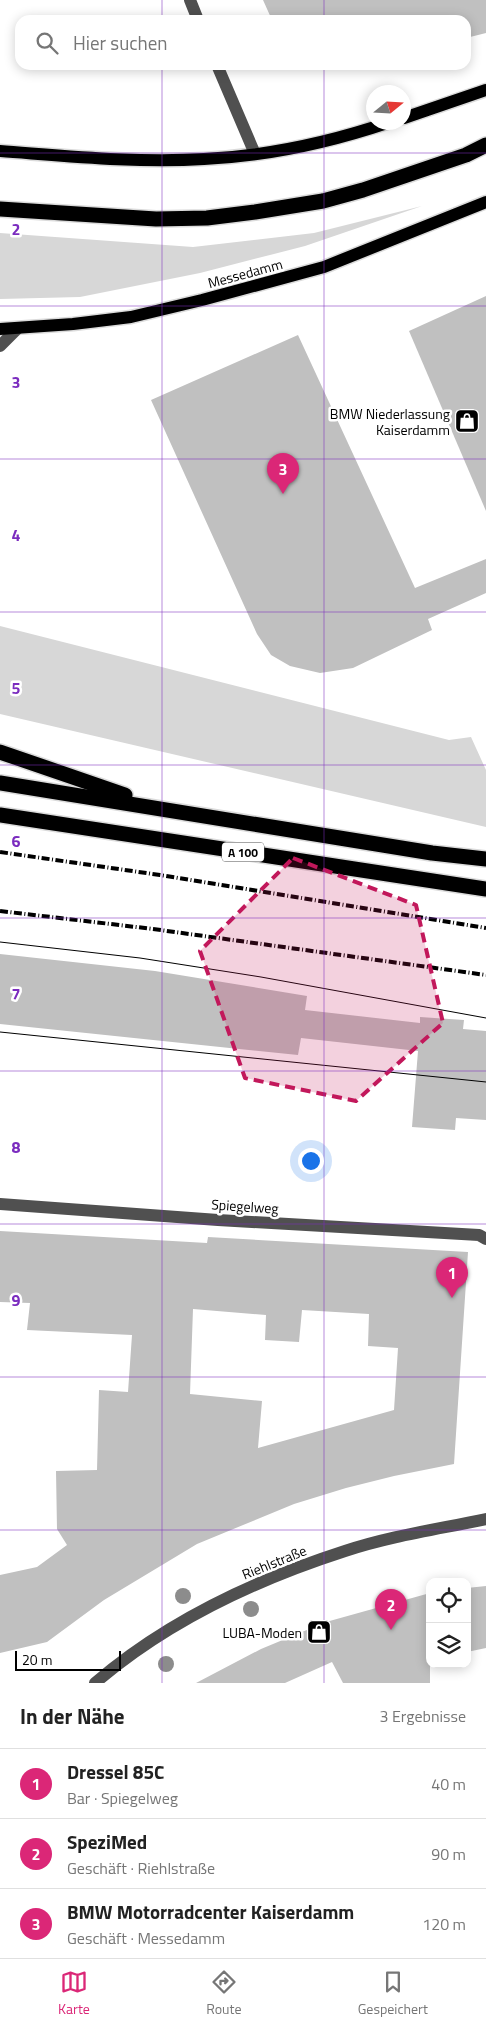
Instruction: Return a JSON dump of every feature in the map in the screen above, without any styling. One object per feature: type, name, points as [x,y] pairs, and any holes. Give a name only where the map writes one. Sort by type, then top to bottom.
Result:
[{"type":"highway","points":[[0,209],[156,219],[207,218],[323,201],[466,155],[486,145]]},
{"type":"highway","points":[[466,155],[486,155]]},
{"type":"highway","points":[[0,752],[165,809]]},
{"type":"highway","name":"A 100","points":[[0,783],[432,853],[486,859]]},
{"type":"highway","name":"A 100","points":[[0,815],[486,889]]},
{"type":"main road","points":[[411,116],[486,90]]},
{"type":"main road","points":[[0,151],[137,160],[205,159],[255,154],[322,142],[366,129]]},
{"type":"main road","name":"Messedamm","points":[[0,329],[73,324],[131,317],[296,275],[324,267],[486,202]]},
{"type":"street","points":[[190,0],[196,15]]},
{"type":"street","points":[[219,70],[255,154]]},
{"type":"street","points":[[0,346],[18,328]]},
{"type":"street","name":"Spiegelweg","points":[[0,1204],[218,1220],[479,1235],[486,1239]]},
{"type":"street","name":"Riehlstraße","points":[[95,1683],[119,1662],[196,1612],[277,1575],[347,1550],[486,1519]]},
{"type":"highlighted area","points":[[293,858],[416,905],[443,1023],[356,1101],[245,1078],[200,951]]},
{"type":"shaded area","points":[[422,206],[305,246],[200,273],[80,297],[0,299],[0,233],[193,247],[314,233]]},
{"type":"shaded area","points":[[0,626],[449,740],[471,737],[486,770],[486,827],[0,714]]},
{"type":"building","points":[[263,0],[486,0],[486,33],[471,37],[471,15],[270,15]]},
{"type":"building","name":"BMW Niederlassung Kaiserdamm","points":[[486,296],[486,511],[409,331]]},
{"type":"building","points":[[298,335],[415,588],[486,559],[486,593],[428,619],[432,630],[353,668],[320,673],[290,666],[271,655],[257,634],[151,400]]},
{"type":"building","points":[[0,954],[155,971],[307,996],[305,1010],[420,1023],[420,1017],[464,1020],[463,1029],[486,1031],[486,1120],[456,1118],[455,1130],[412,1127],[418,1051],[301,1038],[298,1055],[0,1024]]},
{"type":"building","points":[[0,1231],[207,1243],[208,1237],[468,1252],[454,1464],[346,1488],[294,1504],[197,1544],[104,1600],[47,1642],[0,1653],[0,1575],[37,1567],[67,1545],[57,1529],[56,1471],[97,1470],[99,1390],[128,1392],[132,1335],[27,1330],[30,1303],[0,1302]],"holes":[[[193,1309],[266,1315],[265,1340],[299,1342],[302,1310],[369,1314],[368,1346],[398,1348],[394,1410],[258,1448],[262,1401],[190,1394]]]},
{"type":"building","points":[[486,1586],[486,1648],[471,1651],[471,1623],[471,1588]]},
{"type":"building","points":[[426,1594],[426,1668],[430,1668],[430,1683],[343,1683],[332,1662],[285,1683],[196,1683],[261,1649],[326,1622]]},
{"type":"tram line","points":[[0,942],[140,958],[261,977],[486,1018]]},
{"type":"tram line","points":[[0,1032],[486,1082]]},
{"type":"railway","points":[[0,852],[160,875],[486,928]]},
{"type":"railway","points":[[0,911],[153,929],[486,975]]},
{"type":"place","name":"BMW Niederlassung Kaiserdamm","points":[[467,421]]},
{"type":"place","name":"BMW Motorradcenter Kaiserdamm","points":[[283,494]]},
{"type":"place","name":"Dressel 85C","points":[[452,1298]]},
{"type":"place","name":"SpeziMed","points":[[391,1630]]},
{"type":"place","name":"LUBA-Moden","points":[[319,1632]]}]
